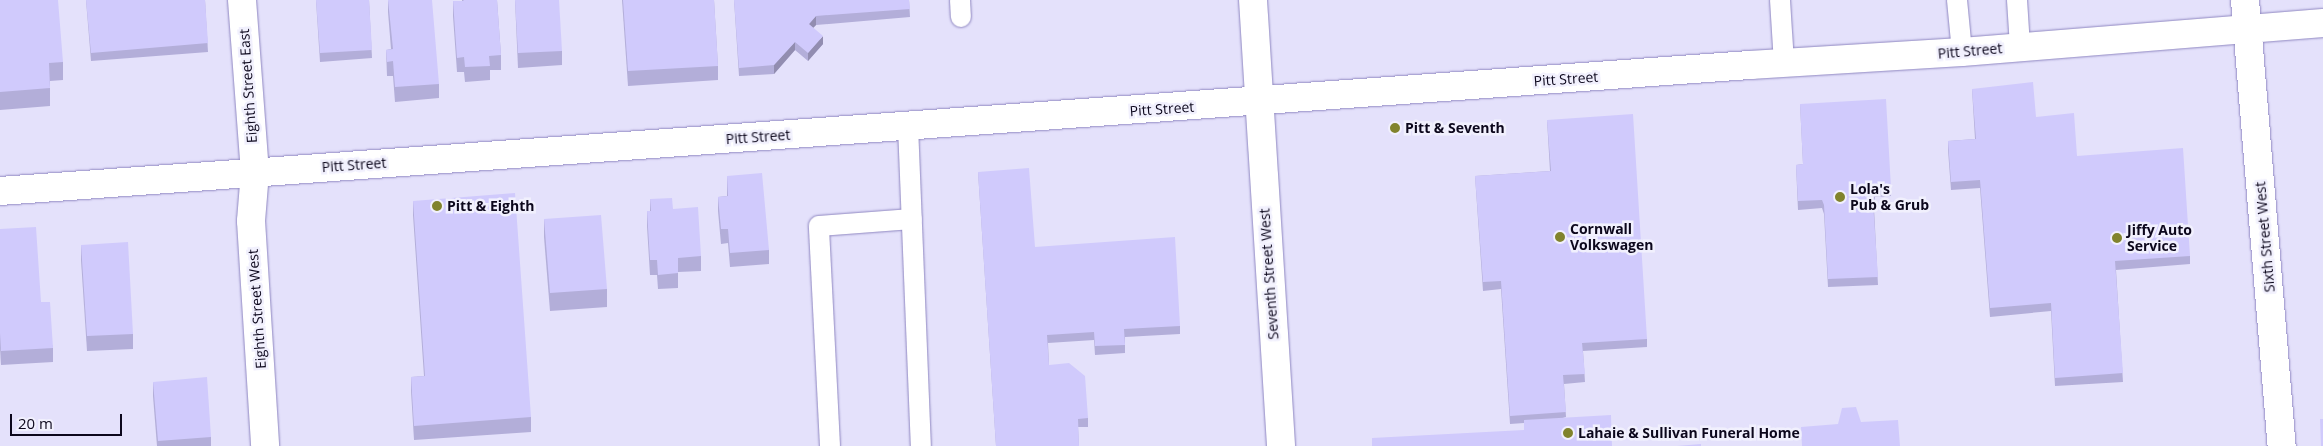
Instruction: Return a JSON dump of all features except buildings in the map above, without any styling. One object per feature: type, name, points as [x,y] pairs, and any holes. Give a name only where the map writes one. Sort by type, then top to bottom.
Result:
[{"type":"street","name":"Eighth Street East","points":[[242,0],[255,172]]},
{"type":"street","name":"Seventh Street West","points":[[1253,0],[1281,446]]},
{"type":"street","name":"Sixth Street West","points":[[2245,0],[2282,446]]},
{"type":"street","name":"Pitt Street","points":[[0,191],[1784,63],[1962,52],[2323,23]]},
{"type":"street","name":"Eighth Street West","points":[[255,172],[251,221],[265,446]]},
{"type":"lane","points":[[1780,0],[1784,63]]},
{"type":"lane","points":[[1957,0],[1962,52]]},
{"type":"lane","points":[[2017,0],[2020,47]]},
{"type":"lane","points":[[908,126],[921,446]]},
{"type":"lane","points":[[830,446],[818,226],[912,219]]},
{"type":"place","name":"Pitt & Seventh","points":[[1395,128]]},
{"type":"place","name":"Lola's Pub & Grub","points":[[1840,197]]},
{"type":"place","name":"Pitt & Eighth","points":[[437,206]]},
{"type":"place","name":"Cornwall Volkswagen","points":[[1560,237]]},
{"type":"place","name":"Jiffy Auto Service","points":[[2117,238]]},
{"type":"place","name":"Lahaie & Sullivan Funeral Home","points":[[1568,433]]}]
